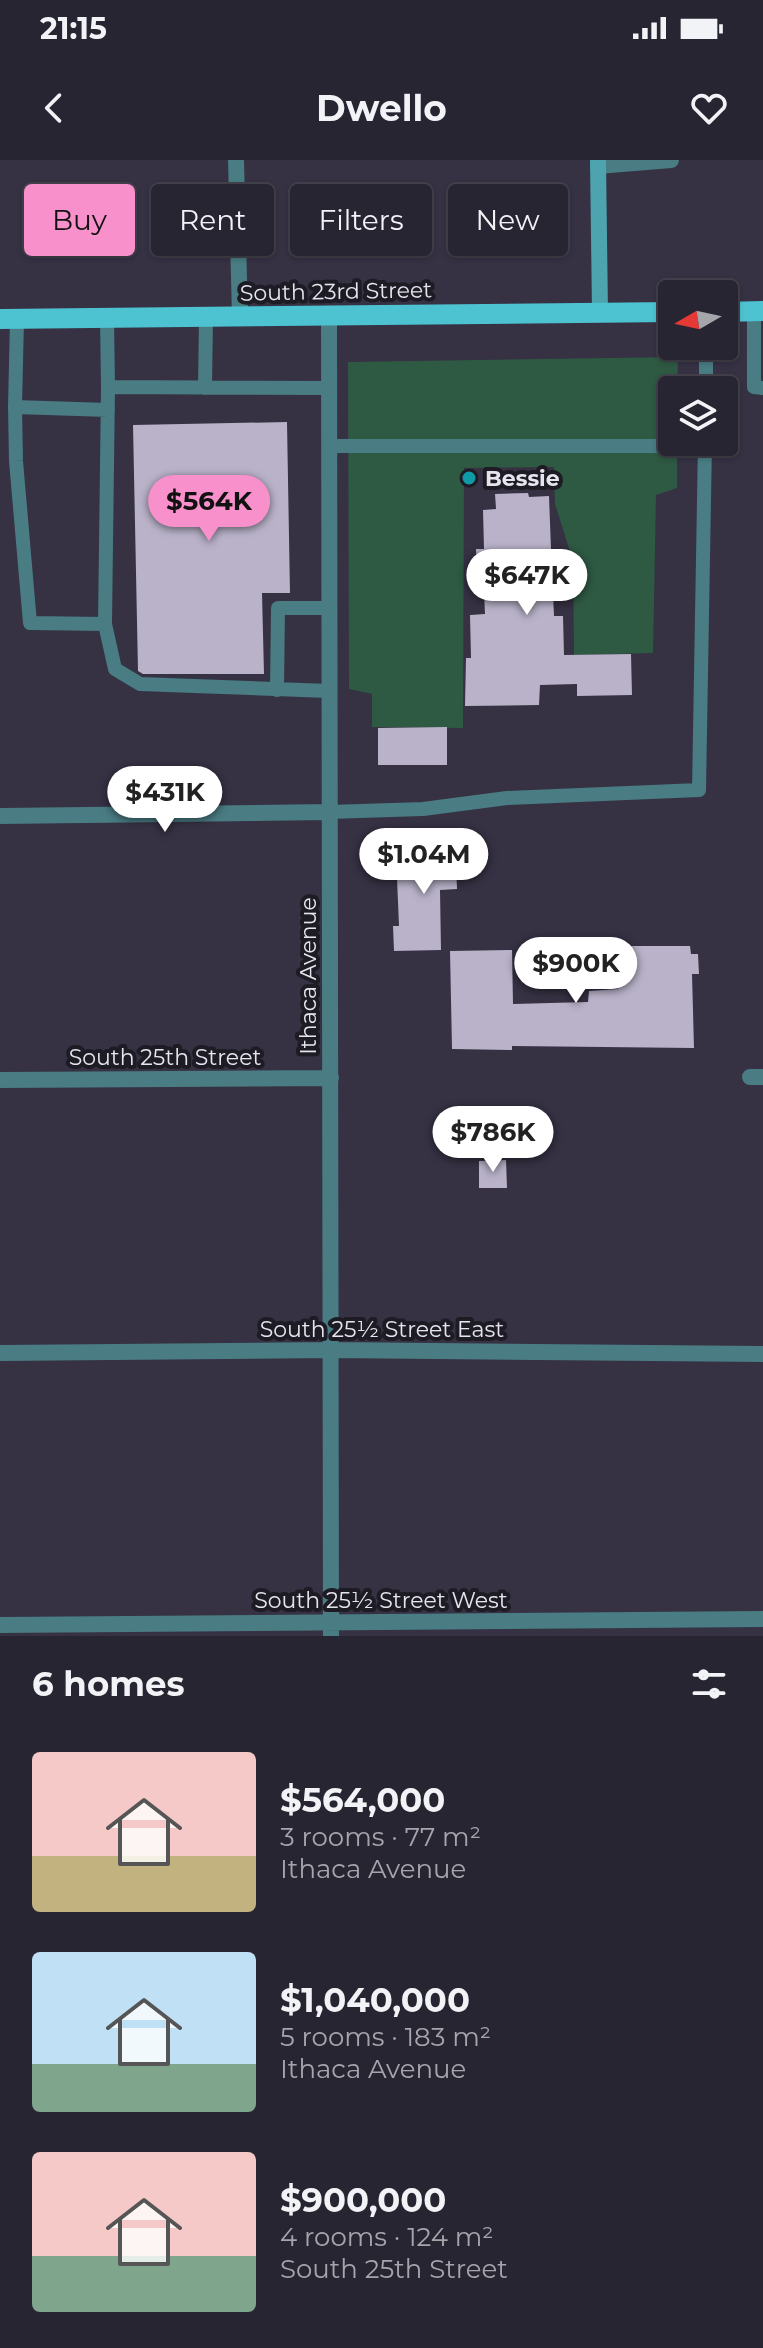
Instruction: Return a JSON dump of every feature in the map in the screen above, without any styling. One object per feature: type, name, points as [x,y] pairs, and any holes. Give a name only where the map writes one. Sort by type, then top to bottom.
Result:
[{"type":"main road","points":[[738,312],[759,311]]},
{"type":"main road","name":"South 23rd Street","points":[[8,319],[658,312]]},
{"type":"street","points":[[236,160],[240,317]]},
{"type":"street","points":[[600,313],[598,163],[671,160]]},
{"type":"street","name":"Ithaca Avenue","points":[[329,316],[331,1629]]},
{"type":"street","points":[[0,816],[329,812]]},
{"type":"street","name":"South 25th Street","points":[[0,1080],[331,1078]]},
{"type":"street","name":"South 25½ Street East","points":[[0,1353],[331,1350],[763,1354]]},
{"type":"street","name":"South 25½ Street West","points":[[0,1625],[331,1629],[763,1619]]},
{"type":"lane","points":[[759,311],[754,387],[763,388]]},
{"type":"lane","points":[[205,388],[206,316]]},
{"type":"lane","points":[[107,318],[105,624],[115,669],[140,684],[329,691]]},
{"type":"lane","points":[[8,319],[30,623],[105,624]]},
{"type":"lane","points":[[108,387],[329,388]]},
{"type":"lane","points":[[15,407],[108,410]]},
{"type":"lane","points":[[330,446],[658,444]]},
{"type":"lane","points":[[329,812],[423,809],[507,798],[699,790],[705,456]]},
{"type":"lane","points":[[277,690],[278,608],[329,608]]},
{"type":"green space","points":[[658,357],[658,360],[678,360],[677,376],[658,376],[658,456],[677,456],[677,488],[656,495],[653,653],[574,655],[573,561],[555,504],[554,467],[464,468],[463,728],[372,727],[372,694],[349,689],[348,362]]},
{"type":"building","points":[[287,422],[290,593],[262,593],[264,674],[143,674],[138,671],[133,425]]},
{"type":"building","points":[[528,493],[529,497],[549,496],[551,549],[559,549],[559,570],[552,570],[554,616],[563,616],[564,655],[631,654],[632,695],[577,696],[577,684],[540,685],[539,705],[465,706],[466,658],[471,658],[470,615],[485,614],[483,570],[477,570],[476,549],[484,549],[483,510],[496,509],[495,494]]},
{"type":"building","points":[[447,727],[447,765],[378,765],[378,728]]},
{"type":"building","points":[[445,843],[466,843],[467,864],[456,864],[457,889],[440,890],[441,950],[394,951],[393,926],[399,926],[396,854],[445,852]]},
{"type":"building","points":[[619,946],[690,946],[691,954],[698,954],[699,974],[692,974],[694,1048],[512,1046],[512,1050],[452,1049],[450,951],[512,950],[513,1004],[588,1002],[589,991],[618,989]]},
{"type":"building","points":[[506,1160],[507,1188],[479,1188],[479,1161]]},
{"type":"place","name":"Bessie","points":[[469,478]]}]
